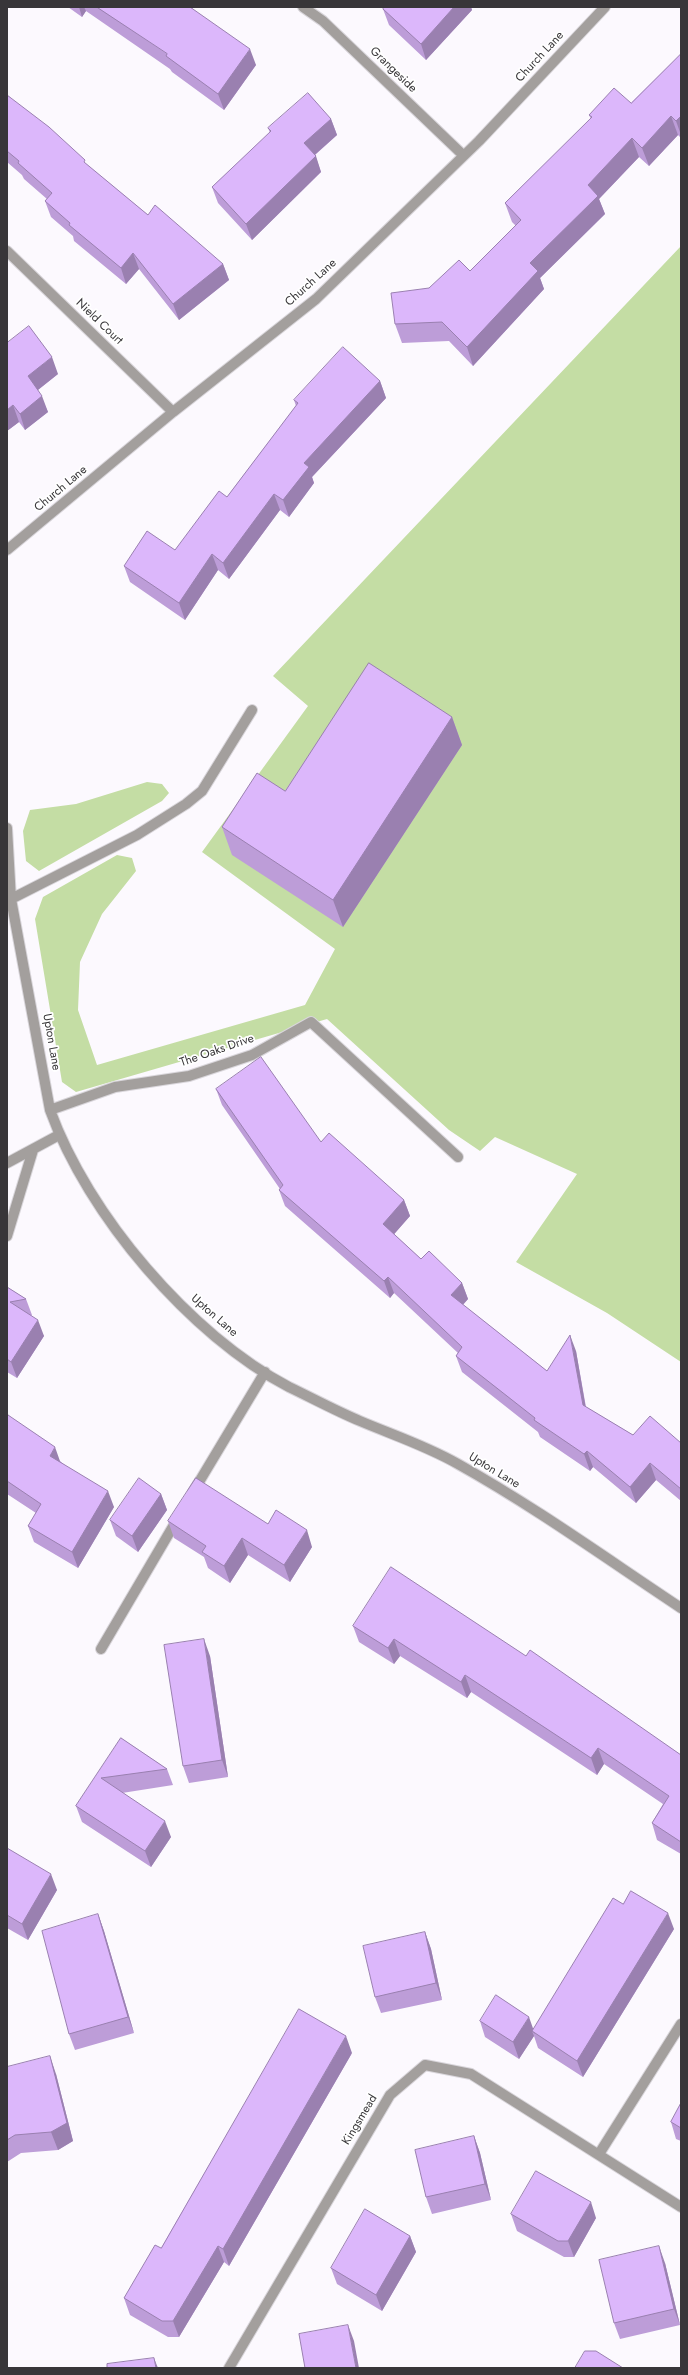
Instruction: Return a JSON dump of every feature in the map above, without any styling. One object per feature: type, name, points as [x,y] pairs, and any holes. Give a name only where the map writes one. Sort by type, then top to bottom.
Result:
[{"type":"street","name":"Grangeside","points":[[303,7],[323,21],[462,155]]},
{"type":"street","name":"Church Lane","points":[[7,550],[173,412],[316,299],[462,155],[479,141],[605,7]]},
{"type":"street","name":"Nield Court","points":[[7,251],[173,412]]},
{"type":"street","points":[[11,899],[137,835],[186,804],[202,791],[252,710]]},
{"type":"street","name":"Upton Lane","points":[[7,828],[11,899],[50,1110],[59,1135],[90,1192],[141,1262],[186,1311],[240,1356],[288,1386],[359,1420],[457,1463],[511,1496],[681,1608]]},
{"type":"street","name":"The Oaks Drive","points":[[50,1110],[115,1087],[189,1076],[252,1055],[311,1022],[458,1157]]},
{"type":"street","points":[[7,1163],[59,1135]]},
{"type":"street","points":[[7,1236],[33,1150]]},
{"type":"street","points":[[101,1649],[265,1372]]},
{"type":"street","points":[[599,2154],[681,2024]]},
{"type":"street","name":"Kingsmead","points":[[229,2368],[390,2095],[426,2065],[471,2074],[681,2207]]},
{"type":"green space","points":[[681,246],[681,1362],[607,1313],[516,1262],[577,1174],[495,1137],[480,1151],[449,1130],[327,1019],[76,1092],[62,1082],[35,919],[43,897],[117,855],[132,858],[136,871],[102,914],[80,962],[78,1010],[97,1065],[305,1005],[335,949],[202,852],[308,706],[273,676]]},
{"type":"green space","points":[[147,782],[162,784],[169,793],[162,801],[39,871],[26,861],[23,831],[30,810],[76,804]]},
{"type":"building","points":[[97,7],[190,7],[250,49],[218,94],[166,56],[167,54]]},
{"type":"building","points":[[385,7],[454,7],[421,44],[383,9]]},
{"type":"building","points":[[681,54],[681,116],[676,121],[671,116],[642,148],[632,138],[588,185],[598,196],[530,263],[538,271],[467,347],[442,322],[395,324],[391,293],[429,288],[459,260],[470,271],[521,220],[505,203],[592,117],[589,115],[614,88],[631,103]]},
{"type":"building","points":[[308,93],[331,119],[304,143],[316,156],[246,224],[212,187],[271,131],[268,128]]},
{"type":"building","points":[[7,95],[49,127],[85,160],[84,162],[148,215],[155,205],[223,264],[173,304],[133,253],[121,268],[69,225],[70,223],[45,201],[52,193],[18,163],[19,161],[7,151]]},
{"type":"building","points":[[29,326],[52,357],[28,376],[42,396],[20,414],[13,405],[7,410],[7,343]]},
{"type":"building","points":[[343,347],[380,381],[304,463],[309,467],[283,500],[274,494],[223,563],[212,554],[179,603],[124,566],[147,531],[175,550],[219,491],[227,497],[298,403],[294,400]]},
{"type":"building","points":[[369,663],[452,717],[333,900],[222,827],[257,773],[285,791]]},
{"type":"building","points":[[261,1057],[321,1142],[329,1133],[404,1200],[383,1224],[421,1259],[429,1251],[462,1283],[451,1295],[547,1371],[570,1335],[583,1405],[633,1435],[650,1416],[681,1443],[681,1489],[650,1463],[630,1487],[587,1451],[584,1454],[534,1420],[535,1418],[456,1356],[462,1347],[388,1277],[384,1281],[279,1190],[283,1185],[216,1089]]},
{"type":"building","points":[[7,1287],[26,1299],[10,1302],[38,1320],[11,1362],[7,1359]]},
{"type":"building","points":[[8,1415],[55,1447],[50,1456],[108,1491],[72,1552],[28,1526],[41,1504],[7,1481]]},
{"type":"building","points":[[139,1478],[161,1494],[132,1536],[110,1520]]},
{"type":"building","points":[[196,1478],[268,1524],[276,1510],[307,1530],[284,1565],[242,1538],[224,1566],[202,1552],[206,1546],[168,1521]]},
{"type":"building","points":[[391,1567],[526,1656],[530,1650],[681,1755],[681,1842],[652,1823],[669,1796],[598,1748],[591,1758],[465,1675],[461,1682],[394,1639],[388,1648],[353,1626]]},
{"type":"building","points":[[204,1639],[222,1760],[183,1766],[164,1645]]},
{"type":"building","points":[[121,1738],[167,1769],[101,1778],[165,1821],[145,1851],[76,1806]]},
{"type":"building","points":[[7,1848],[51,1874],[22,1924],[7,1915]]},
{"type":"building","points":[[631,1891],[668,1913],[577,2061],[532,2031],[613,1898],[623,1904]]},
{"type":"building","points":[[98,1914],[128,2017],[69,2034],[42,1931]]},
{"type":"building","points":[[425,1932],[436,1983],[375,1997],[363,1946]]},
{"type":"building","points":[[496,1995],[529,2017],[513,2042],[480,2021]]},
{"type":"building","points":[[299,2009],[346,2036],[223,2249],[218,2246],[173,2321],[162,2321],[124,2298],[155,2245],[161,2248]]},
{"type":"building","points":[[50,2056],[67,2123],[51,2132],[15,2135],[7,2140],[7,2067]]},
{"type":"building","points":[[681,2103],[681,2128],[671,2122]]},
{"type":"building","points":[[474,2136],[485,2184],[426,2197],[415,2150]]},
{"type":"building","points":[[536,2171],[591,2202],[568,2241],[558,2241],[511,2214]]},
{"type":"building","points":[[365,2209],[410,2236],[376,2295],[331,2268]]},
{"type":"building","points":[[659,2246],[674,2309],[614,2323],[599,2260]]},
{"type":"building","points":[[348,2325],[356,2368],[305,2368],[299,2334]]},
{"type":"building","points":[[585,2351],[596,2351],[623,2368],[575,2368]]},
{"type":"building","points":[[154,2358],[156,2368],[107,2368],[107,2364]]}]
